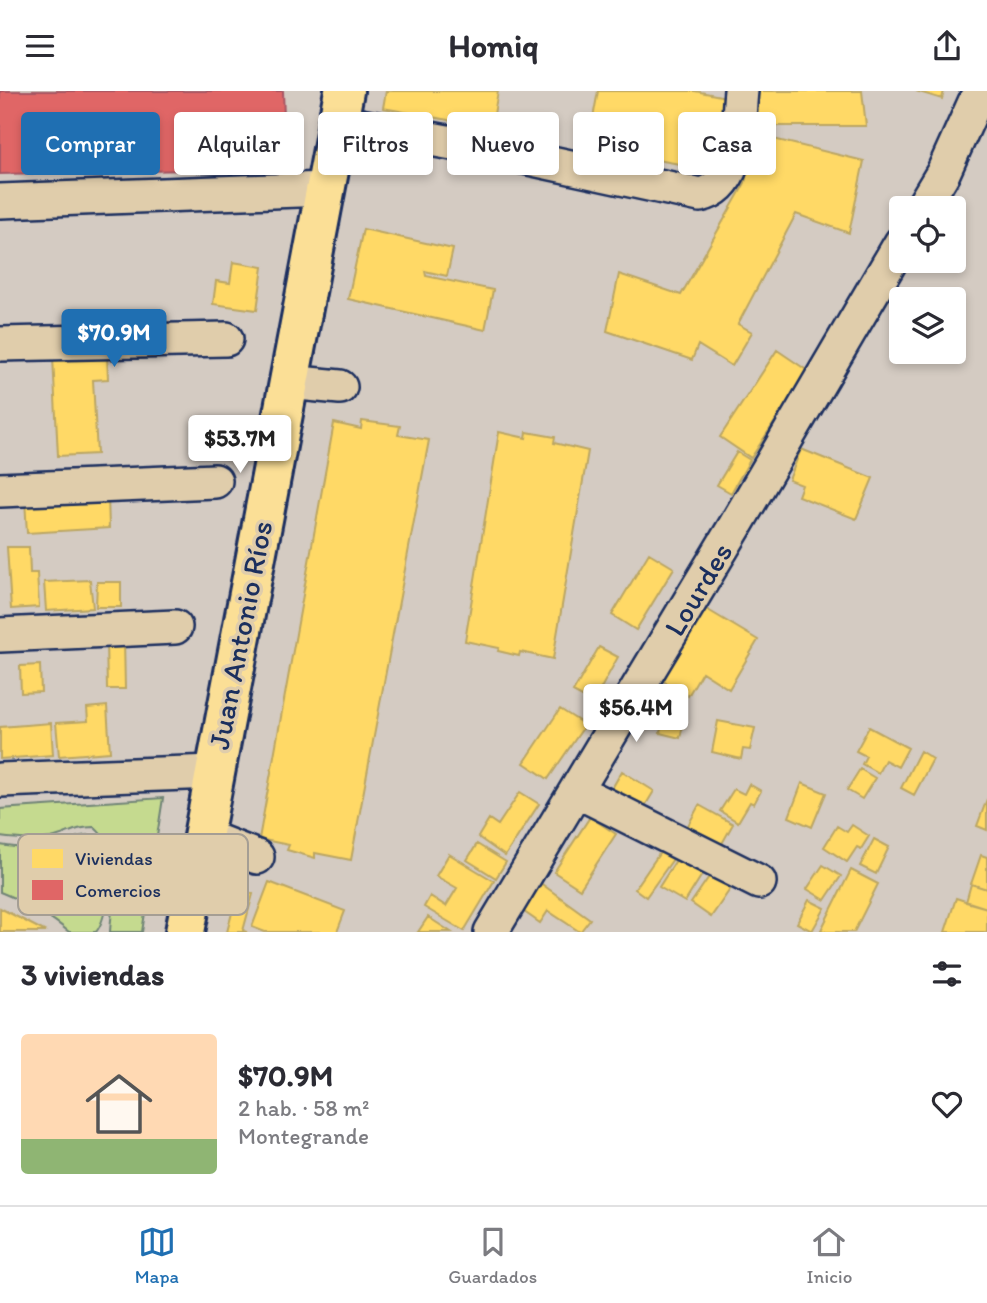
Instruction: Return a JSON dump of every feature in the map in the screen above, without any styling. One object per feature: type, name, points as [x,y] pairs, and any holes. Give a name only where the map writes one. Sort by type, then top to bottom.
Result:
[{"type":"main road","name":"Juan Antonio Ríos","points":[[204,834],[341,107]]},
{"type":"street","points":[[341,107],[496,151],[700,195],[716,190],[729,174],[741,91]]},
{"type":"street","points":[[929,196],[943,173],[980,91]]},
{"type":"street","points":[[0,201],[325,190]]},
{"type":"street","name":"Lourdes","points":[[491,932],[889,263]]},
{"type":"street","points":[[0,344],[226,339]]},
{"type":"street","points":[[288,382],[340,387]]},
{"type":"street","points":[[0,490],[215,481]]},
{"type":"street","points":[[0,635],[175,627]]},
{"type":"street","points":[[0,780],[214,772]]},
{"type":"street","points":[[577,791],[759,882]]},
{"type":"street","points":[[248,854],[257,857]]},
{"type":"green space","points":[[163,798],[157,834],[100,834],[94,827],[63,834],[18,834],[18,838],[0,837],[0,809]]},
{"type":"green space","points":[[0,845],[18,848],[18,900],[0,892]]},
{"type":"green space","points":[[45,915],[104,915],[96,932],[69,932]]},
{"type":"green space","points":[[112,915],[145,915],[142,932],[110,932]]},
{"type":"building: Viviendas","points":[[386,91],[498,91],[494,112],[447,112],[447,120],[433,117],[433,112],[405,112],[383,108]]},
{"type":"building: Viviendas","points":[[598,91],[695,91],[726,97],[723,112],[678,112],[678,164],[664,161],[664,112],[594,112]]},
{"type":"building: Viviendas","points":[[753,91],[862,91],[866,126],[776,126],[776,112],[752,112]]},
{"type":"building: Viviendas","points":[[916,91],[944,91],[942,99]]},
{"type":"building: Viviendas","points":[[776,140],[864,161],[849,233],[796,214],[738,324],[752,332],[732,366],[698,345],[692,360],[607,331],[619,274],[681,295],[745,183],[746,175],[776,175]]},
{"type":"building: Viviendas","points":[[363,229],[453,249],[447,276],[425,271],[426,276],[493,290],[485,330],[348,299]]},
{"type":"building: Viviendas","points":[[233,262],[263,267],[257,310],[213,304],[216,281],[230,283]]},
{"type":"building: Viviendas","points":[[777,350],[808,371],[751,458],[720,437]]},
{"type":"building: Viviendas","points":[[107,354],[108,379],[93,380],[97,454],[58,456],[53,357]]},
{"type":"building: Viviendas","points":[[362,421],[400,426],[398,435],[429,440],[351,860],[315,853],[315,858],[287,850],[289,845],[259,839],[334,423],[361,429]]},
{"type":"building: Viviendas","points":[[499,432],[526,438],[527,432],[555,437],[554,443],[588,451],[553,659],[520,652],[519,656],[498,651],[499,648],[465,641]]},
{"type":"building: Viviendas","points":[[801,449],[873,478],[856,519],[798,496],[802,485],[789,480]]},
{"type":"building: Viviendas","points":[[737,452],[750,460],[731,493],[717,485]]},
{"type":"building: Viviendas","points":[[108,496],[109,528],[27,533],[25,500]]},
{"type":"building: Viviendas","points":[[7,547],[29,547],[30,573],[37,573],[39,607],[11,609]]},
{"type":"building: Viviendas","points":[[649,553],[674,568],[636,630],[612,615]]},
{"type":"building: Viviendas","points":[[90,580],[93,608],[46,611],[44,582]]},
{"type":"building: Viviendas","points":[[97,582],[121,582],[121,607],[96,607]]},
{"type":"building: Viviendas","points":[[703,607],[758,640],[729,689],[702,672],[688,696],[660,679]]},
{"type":"building: Viviendas","points":[[106,639],[124,639],[125,689],[107,689]]},
{"type":"building: Viviendas","points":[[599,647],[618,657],[593,703],[573,692]]},
{"type":"building: Viviendas","points":[[40,665],[41,692],[21,693],[20,666]]},
{"type":"building: Viviendas","points":[[107,706],[110,752],[59,756],[56,723],[88,721],[87,708]]},
{"type":"building: Viviendas","points":[[560,709],[585,725],[548,779],[524,763]]},
{"type":"building: Viviendas","points":[[664,716],[684,721],[680,738],[660,733]]},
{"type":"building: Viviendas","points":[[718,721],[755,728],[750,750],[743,749],[741,759],[712,752]]},
{"type":"building: Viviendas","points":[[51,723],[53,755],[0,759],[0,727]]},
{"type":"building: Viviendas","points":[[869,727],[908,748],[898,767],[885,760],[878,773],[862,764],[866,756],[856,751]]},
{"type":"building: Viviendas","points":[[920,751],[933,759],[914,795],[901,788]]},
{"type":"building: Viviendas","points":[[860,769],[875,778],[862,799],[847,790]]},
{"type":"building: Viviendas","points":[[622,771],[654,791],[642,811],[610,792]]},
{"type":"building: Viviendas","points":[[802,783],[826,793],[812,827],[789,817]]},
{"type":"building: Viviendas","points":[[749,784],[761,791],[754,804],[750,802],[738,822],[720,811],[734,789],[744,794]]},
{"type":"building: Viviendas","points":[[520,792],[539,804],[505,856],[478,837],[489,819],[498,825]]},
{"type":"building: Viviendas","points":[[987,799],[987,830],[977,826]]},
{"type":"building: Viviendas","points":[[699,805],[733,824],[719,849],[685,831]]},
{"type":"building: Viviendas","points":[[590,817],[616,834],[580,889],[554,872]]},
{"type":"building: Viviendas","points":[[852,825],[869,836],[861,849],[857,847],[847,862],[824,847],[837,826],[847,832]]},
{"type":"building: Viviendas","points":[[874,839],[889,847],[876,874],[860,866]]},
{"type":"building: Viviendas","points":[[477,844],[506,862],[496,878],[467,860]]},
{"type":"building: Viviendas","points":[[661,851],[673,859],[646,897],[635,889]]},
{"type":"building: Viviendas","points":[[449,854],[494,881],[464,931],[424,907],[430,896],[446,906],[457,888],[436,876]]},
{"type":"building: Viviendas","points":[[680,854],[705,870],[685,902],[659,887]]},
{"type":"building: Viviendas","points":[[981,855],[987,857],[987,889],[971,884]]},
{"type":"building: Viviendas","points":[[823,865],[841,876],[825,900],[807,889]]},
{"type":"building: Viviendas","points":[[851,870],[878,884],[854,932],[821,930]]},
{"type":"building: Viviendas","points":[[713,871],[733,885],[711,917],[691,903]]},
{"type":"building: Viviendas","points":[[269,882],[345,911],[337,932],[265,932],[252,927]]},
{"type":"building: Viviendas","points":[[539,882],[590,919],[580,932],[548,911],[540,923],[520,909]]},
{"type":"building: Viviendas","points":[[971,884],[987,889],[987,908],[966,902]]},
{"type":"building: Viviendas","points":[[248,893],[253,894],[248,912]]},
{"type":"building: Viviendas","points":[[956,898],[987,908],[987,932],[945,932]]},
{"type":"building: Viviendas","points":[[809,900],[825,908],[812,931],[797,923]]},
{"type":"building: Viviendas","points":[[0,908],[46,932],[0,932]]},
{"type":"building: Viviendas","points":[[231,915],[247,915],[243,931],[247,932],[227,932]]},
{"type":"building: Viviendas","points":[[428,917],[451,932],[418,932]]},
{"type":"building: Comercios","points":[[0,91],[283,91],[284,112],[174,112],[174,170],[160,171],[160,112],[21,112],[21,174],[0,174]]}]
